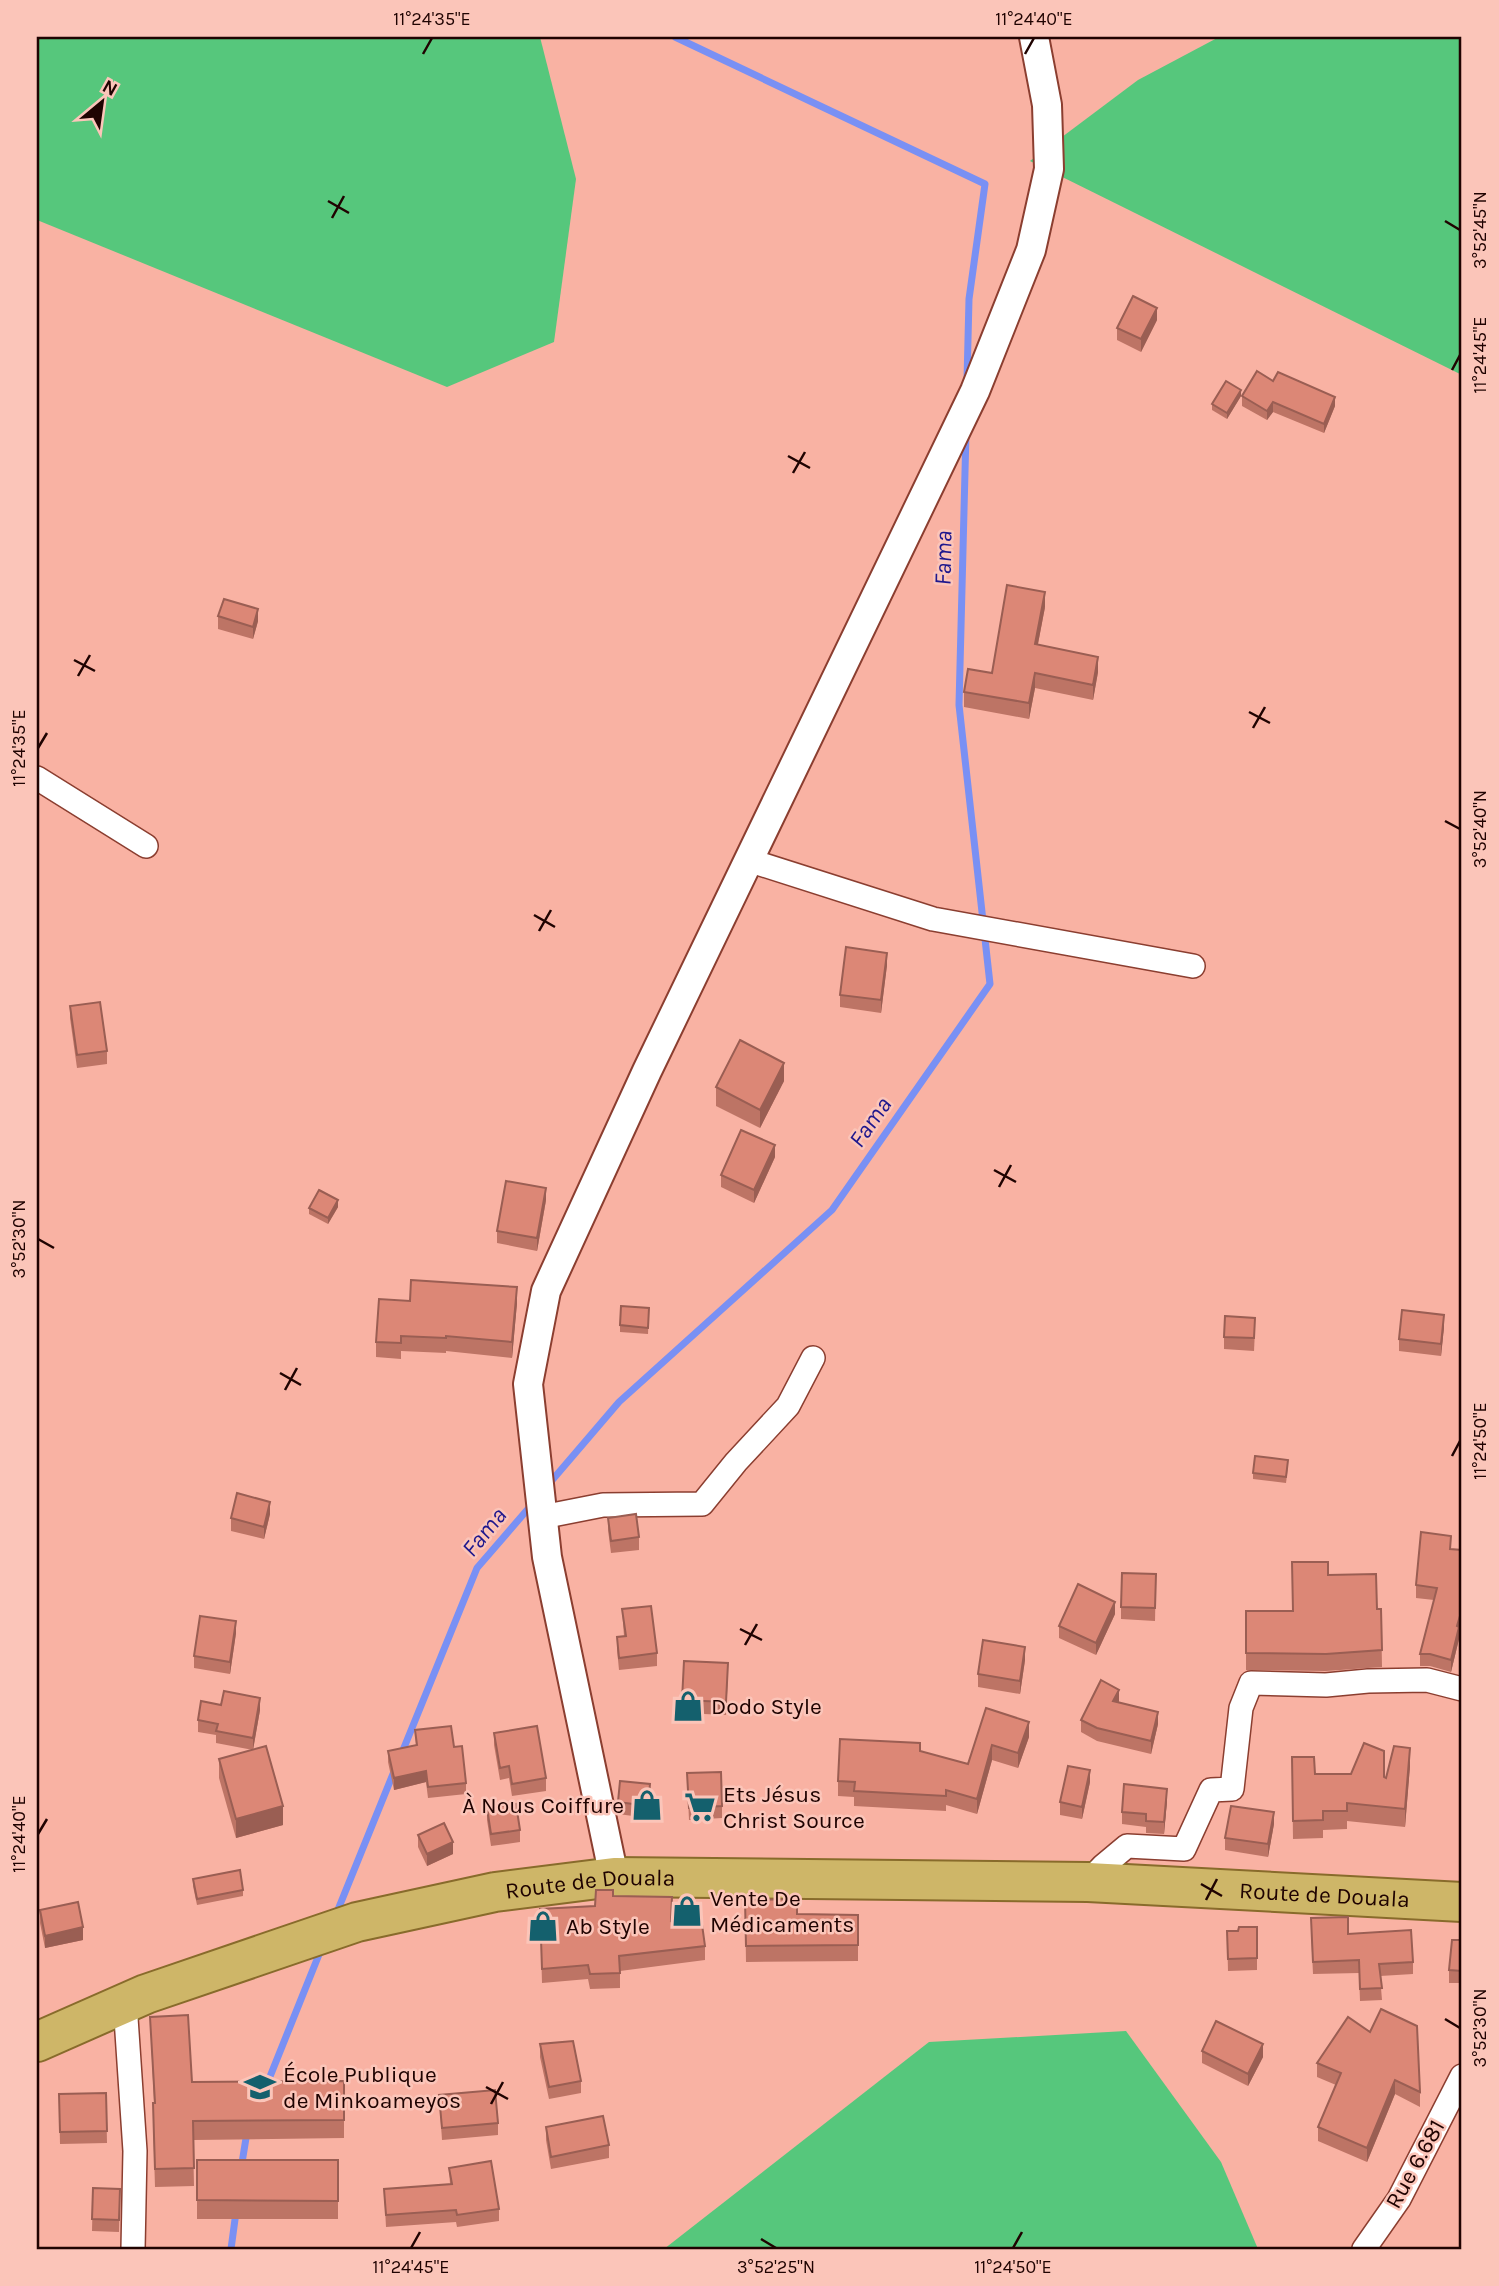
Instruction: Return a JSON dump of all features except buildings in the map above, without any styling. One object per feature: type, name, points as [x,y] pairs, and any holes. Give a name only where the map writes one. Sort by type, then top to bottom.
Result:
[{"type":"highway","name":"Route de Douala","points":[[37,2042],[146,1994],[357,1922],[495,1892],[614,1877],[1088,1882],[1462,1902]]},
{"type":"street","points":[[614,1877],[547,1557],[542,1517],[528,1384],[545,1291],[748,860],[975,391],[1031,250],[1049,169],[1047,105],[1034,37]]},
{"type":"street","points":[[37,778],[146,846]]},
{"type":"street","points":[[748,860],[933,919],[1193,966]]},
{"type":"street","points":[[542,1517],[603,1505],[702,1504],[736,1462],[788,1406],[813,1358]]},
{"type":"street","points":[[1088,1882],[1127,1846],[1184,1849],[1211,1790],[1232,1789],[1241,1707],[1251,1683],[1326,1685],[1427,1680],[1462,1689]]},
{"type":"street","points":[[125,2003],[135,2151],[133,2249]]},
{"type":"street","name":"Rue 6.681","points":[[1364,2249],[1399,2199],[1462,2076]]},
{"type":"green space","points":[[37,37],[540,37],[576,179],[554,342],[447,387],[37,220]]},
{"type":"green space","points":[[1219,37],[1462,37],[1462,375],[1030,161],[1138,80]]},
{"type":"green space","points":[[1126,2031],[1221,2162],[1258,2249],[664,2249],[929,2042]]},
{"type":"waterway","name":"Fama","points":[[675,37],[985,184],[969,299],[967,380]]},
{"type":"waterway","name":"Fama","points":[[548,1485],[619,1402],[832,1210],[990,984],[959,705],[966,433]]},
{"type":"waterway","name":"Fama","points":[[401,1755],[477,1568],[534,1502]]},
{"type":"waterway","name":"Fama","points":[[335,1917],[395,1769]]},
{"type":"waterway","name":"Fama","points":[[265,2089],[322,1947]]},
{"type":"waterway","name":"Fama","points":[[241,2169],[247,2132]]},
{"type":"waterway","name":"Fama","points":[[231,2249],[236,2212]]},
{"type":"place","name":"Dodo Style","points":[[688,1706]]},
{"type":"place","name":"À Nous Coiffure","points":[[647,1805]]},
{"type":"place","name":"Ets Jésus Christ Source","points":[[700,1807]]},
{"type":"place","name":"Vente De Médicaments","points":[[687,1911]]},
{"type":"place","name":"Ab Style","points":[[543,1926]]},
{"type":"place","name":"École Publique de Minkoameyos","points":[[260,2087]]}]
